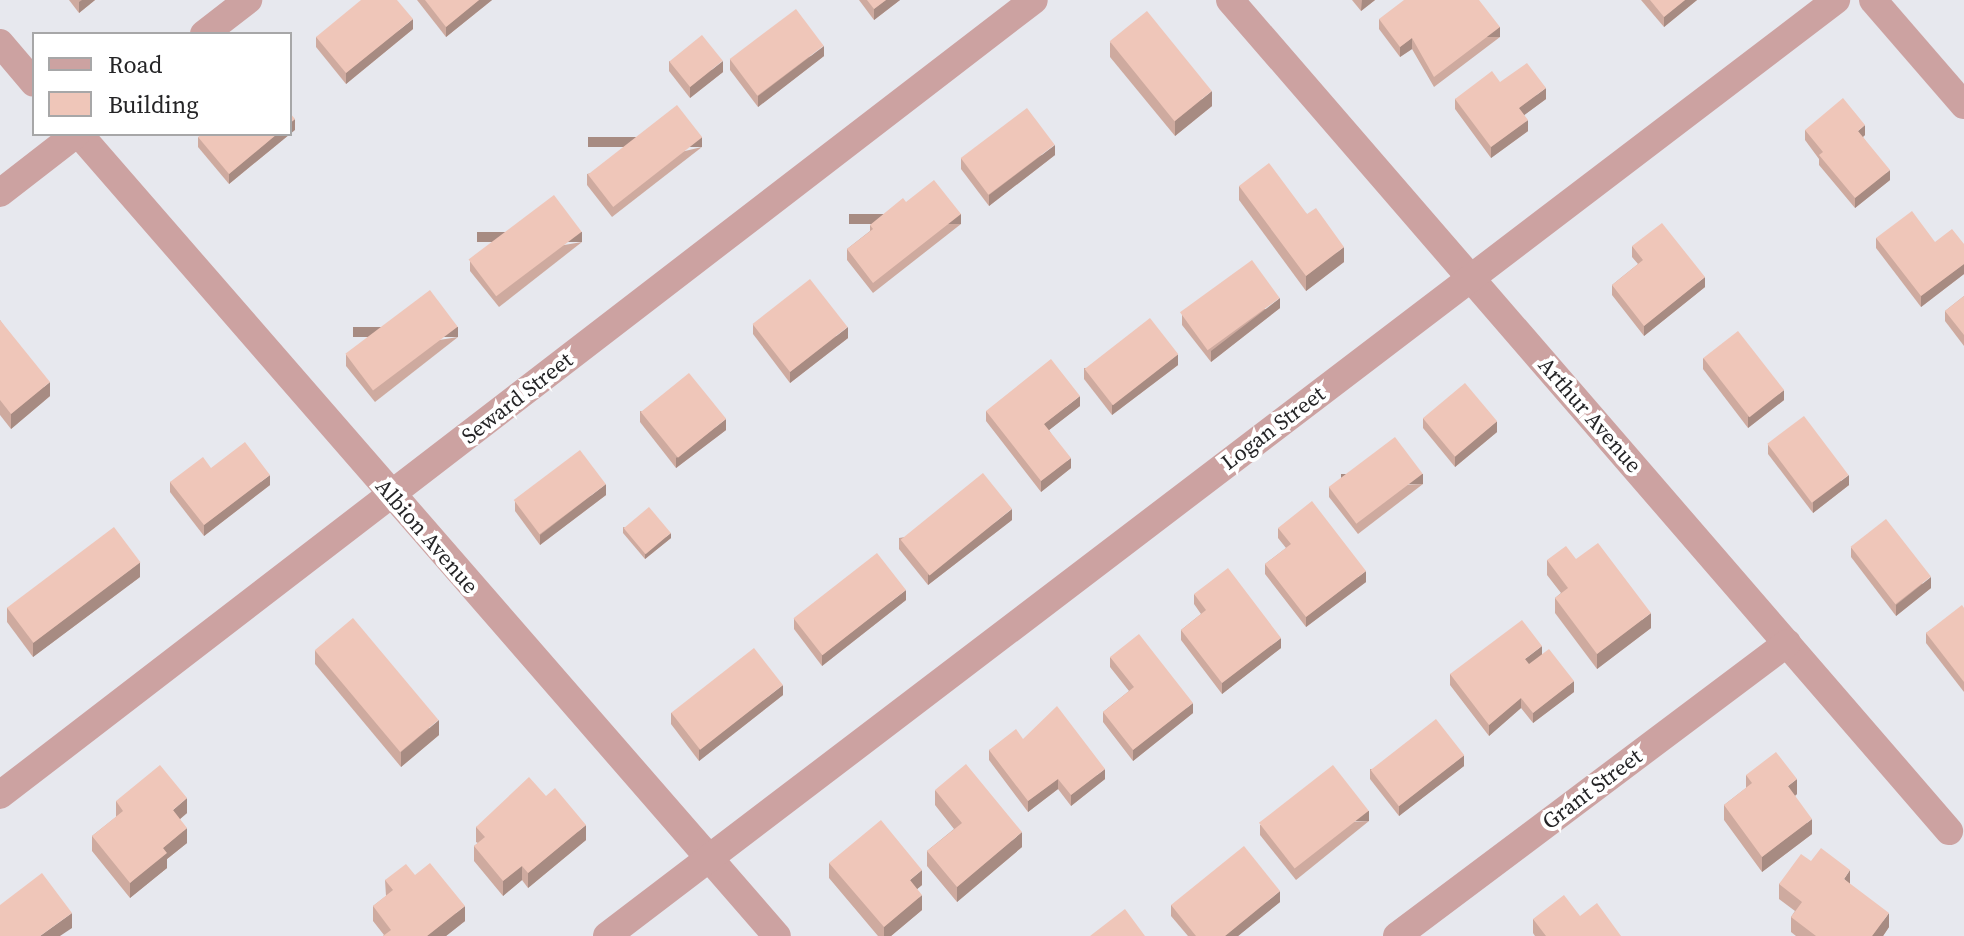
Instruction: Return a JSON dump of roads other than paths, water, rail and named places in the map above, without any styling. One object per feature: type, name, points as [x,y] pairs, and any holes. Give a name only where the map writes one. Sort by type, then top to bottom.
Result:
[{"type":"street","points":[[207,32],[248,0]]},
{"type":"street","name":"Seward Street","points":[[0,795],[1034,0]]},
{"type":"street","name":"Arthur Avenue","points":[[1230,0],[1949,831]]},
{"type":"street","name":"Logan Street","points":[[607,936],[1836,0]]},
{"type":"street","points":[[1873,0],[1964,105]]},
{"type":"street","points":[[0,43],[32,81]]},
{"type":"street","points":[[0,193],[74,136]]},
{"type":"street","name":"Albion Avenue","points":[[79,136],[777,936]]},
{"type":"street","name":"Grant Street","points":[[1410,932],[1787,643]]}]
